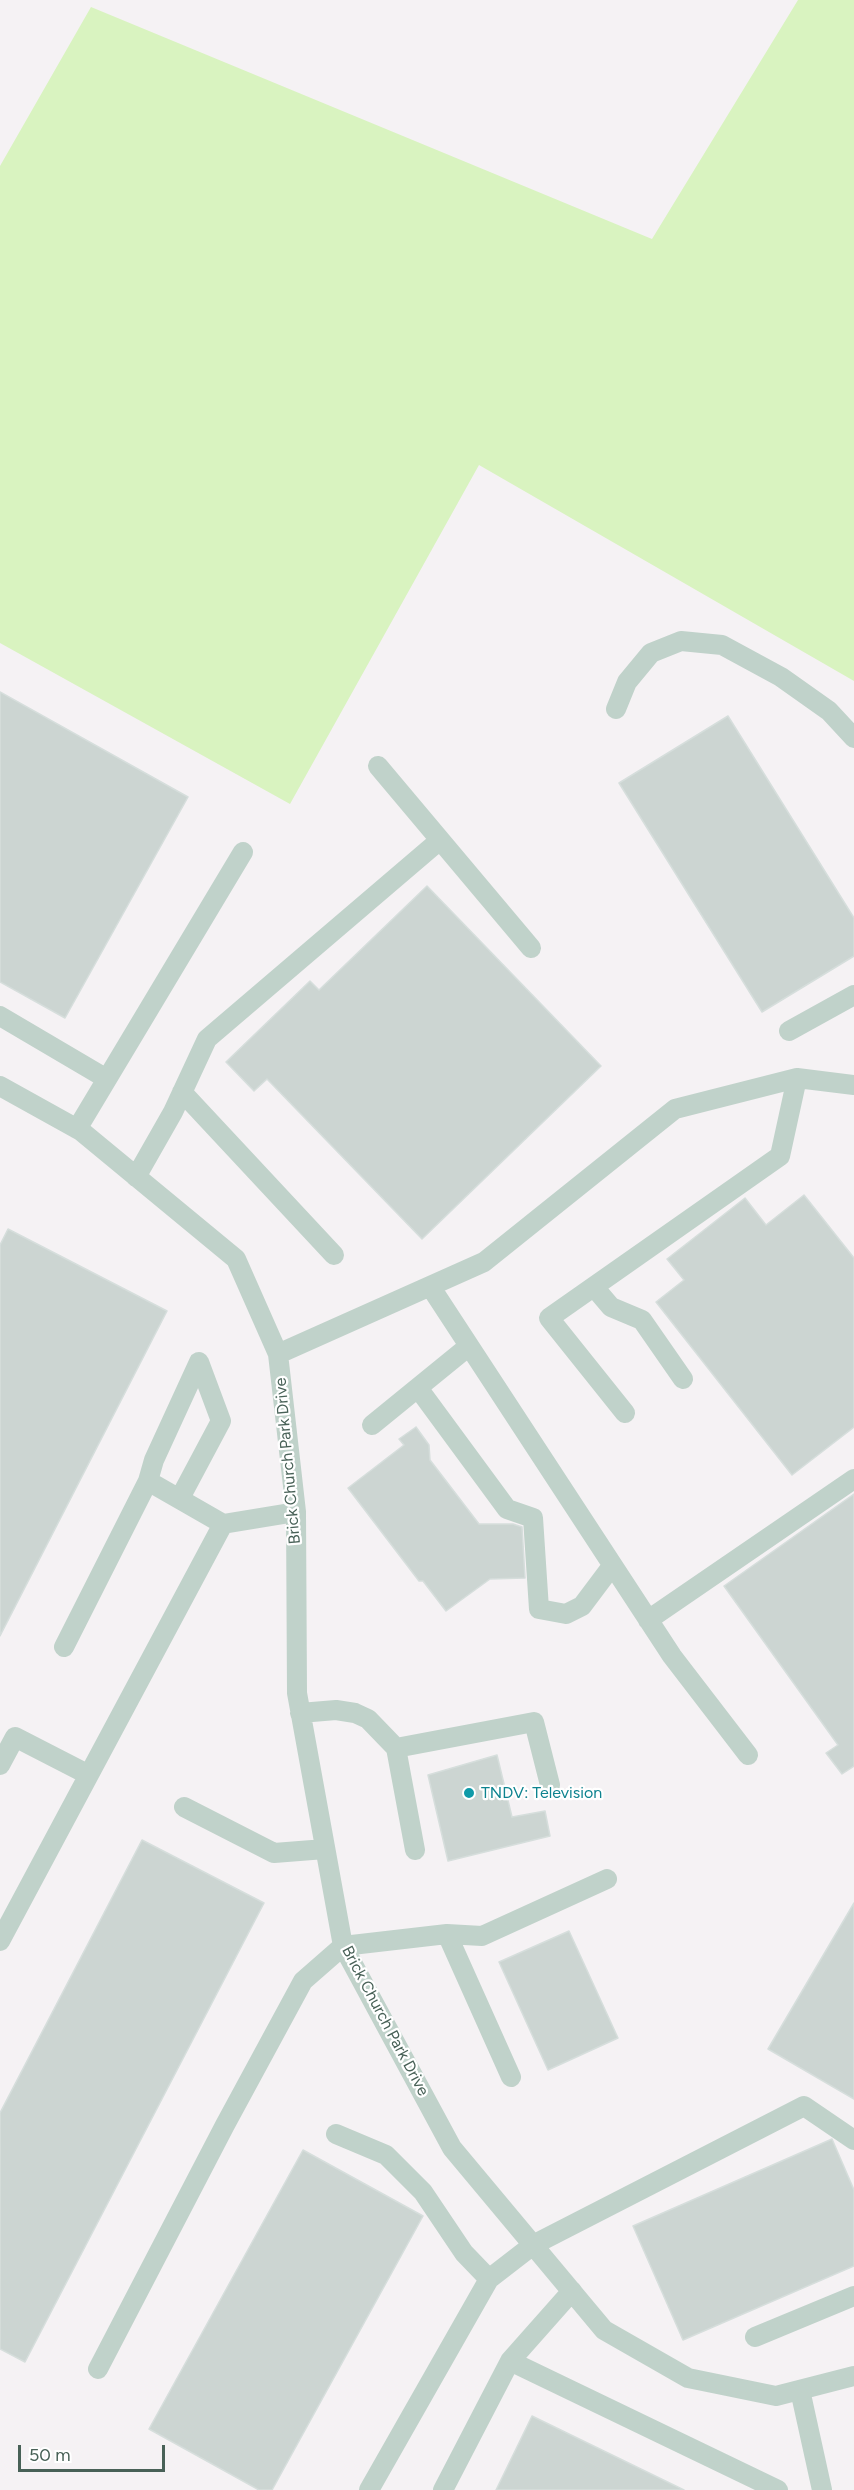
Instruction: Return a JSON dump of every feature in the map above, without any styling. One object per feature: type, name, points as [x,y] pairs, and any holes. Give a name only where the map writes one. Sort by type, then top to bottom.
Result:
[{"type":"street","points":[[616,709],[627,682],[651,653],[681,641],[722,645],[781,677],[829,711],[854,738]]},
{"type":"street","points":[[378,766],[531,948]]},
{"type":"street","points":[[136,1177],[182,1092],[207,1039],[440,840]]},
{"type":"street","points":[[77,1129],[243,852]]},
{"type":"street","points":[[789,1031],[854,995]]},
{"type":"street","points":[[0,1016],[107,1079]]},
{"type":"street","points":[[625,1413],[549,1318],[780,1156],[797,1078]]},
{"type":"street","name":"Brick Church Park Drive","points":[[279,1354],[484,1262],[675,1109],[797,1078],[853,1082]]},
{"type":"street","name":"Brick Church Park Drive","points":[[0,1086],[77,1129],[236,1259],[279,1354],[296,1512],[297,1693],[343,1946],[452,2148],[604,2330],[688,2378],[776,2396],[854,2376]]},
{"type":"street","points":[[182,1092],[334,1255]]},
{"type":"street","points":[[430,1286],[672,1656],[748,1755]]},
{"type":"street","points":[[594,1287],[611,1307],[642,1320],[683,1379]]},
{"type":"street","points":[[372,1425],[469,1346]]},
{"type":"street","points":[[64,1647],[148,1481],[154,1460],[199,1362],[221,1421],[180,1498]]},
{"type":"street","points":[[417,1388],[507,1509],[533,1518],[539,1609],[566,1614],[582,1606],[612,1566]]},
{"type":"street","points":[[648,1620],[854,1479]]},
{"type":"street","points":[[148,1481],[223,1524],[296,1512]]},
{"type":"street","points":[[0,1941],[87,1774],[223,1524]]},
{"type":"street","points":[[300,1713],[336,1710],[355,1713],[368,1719],[396,1748],[415,1850]]},
{"type":"street","points":[[396,1748],[534,1722],[550,1785]]},
{"type":"street","points":[[0,1765],[15,1737],[87,1774]]},
{"type":"street","points":[[184,1807],[274,1853],[325,1849]]},
{"type":"street","points":[[98,2369],[219,2135],[303,1981],[343,1946],[447,1934],[483,1936],[607,1879]]},
{"type":"street","points":[[447,1934],[511,2077]]},
{"type":"street","points":[[369,2490],[489,2279],[533,2245],[804,2106],[854,2140]]},
{"type":"street","points":[[336,2134],[386,2155],[423,2192],[464,2253],[489,2279]]},
{"type":"street","points":[[443,2490],[510,2361],[572,2292]]},
{"type":"street","points":[[755,2337],[854,2296]]},
{"type":"street","points":[[510,2361],[778,2490]]},
{"type":"street","points":[[800,2390],[822,2490]]},
{"type":"green space","points":[[798,0],[854,0],[854,681],[479,465],[290,804],[0,643],[0,166],[91,7],[652,239]]},
{"type":"building","points":[[0,692],[188,797],[65,1018],[0,982]]},
{"type":"building","points":[[728,716],[854,918],[854,956],[762,1012],[619,783]]},
{"type":"building","points":[[427,886],[601,1066],[422,1239],[267,1079],[254,1091],[226,1062],[310,981],[319,990]]},
{"type":"building","points":[[804,1195],[854,1258],[854,1427],[792,1475],[656,1302],[684,1280],[667,1259],[745,1198],[766,1225]]},
{"type":"building","points":[[8,1229],[167,1311],[0,1636],[0,1245]]},
{"type":"building","points":[[416,1427],[429,1445],[430,1460],[479,1524],[513,1524],[522,1527],[525,1578],[490,1579],[446,1611],[423,1581],[419,1581],[348,1488],[404,1445],[399,1439]]},
{"type":"building","points":[[854,1494],[854,1766],[842,1774],[826,1753],[838,1745],[724,1586]]},
{"type":"building","name":"TNDV: Television","points":[[497,1755],[512,1817],[545,1811],[550,1836],[448,1861],[428,1775]]},
{"type":"building","points":[[142,1840],[264,1903],[25,2362],[0,2349],[0,2113]]},
{"type":"building","points":[[854,1903],[854,2099],[768,2049]]},
{"type":"building","points":[[569,1931],[618,2038],[548,2070],[499,1962]]},
{"type":"building","points":[[832,2139],[854,2190],[854,2266],[683,2340],[633,2226]]},
{"type":"building","points":[[303,2150],[423,2216],[272,2490],[259,2490],[149,2429]]},
{"type":"building","points":[[532,2416],[684,2490],[496,2490]]},
{"type":"place","name":"TNDV: Television","points":[[469,1793]]}]
